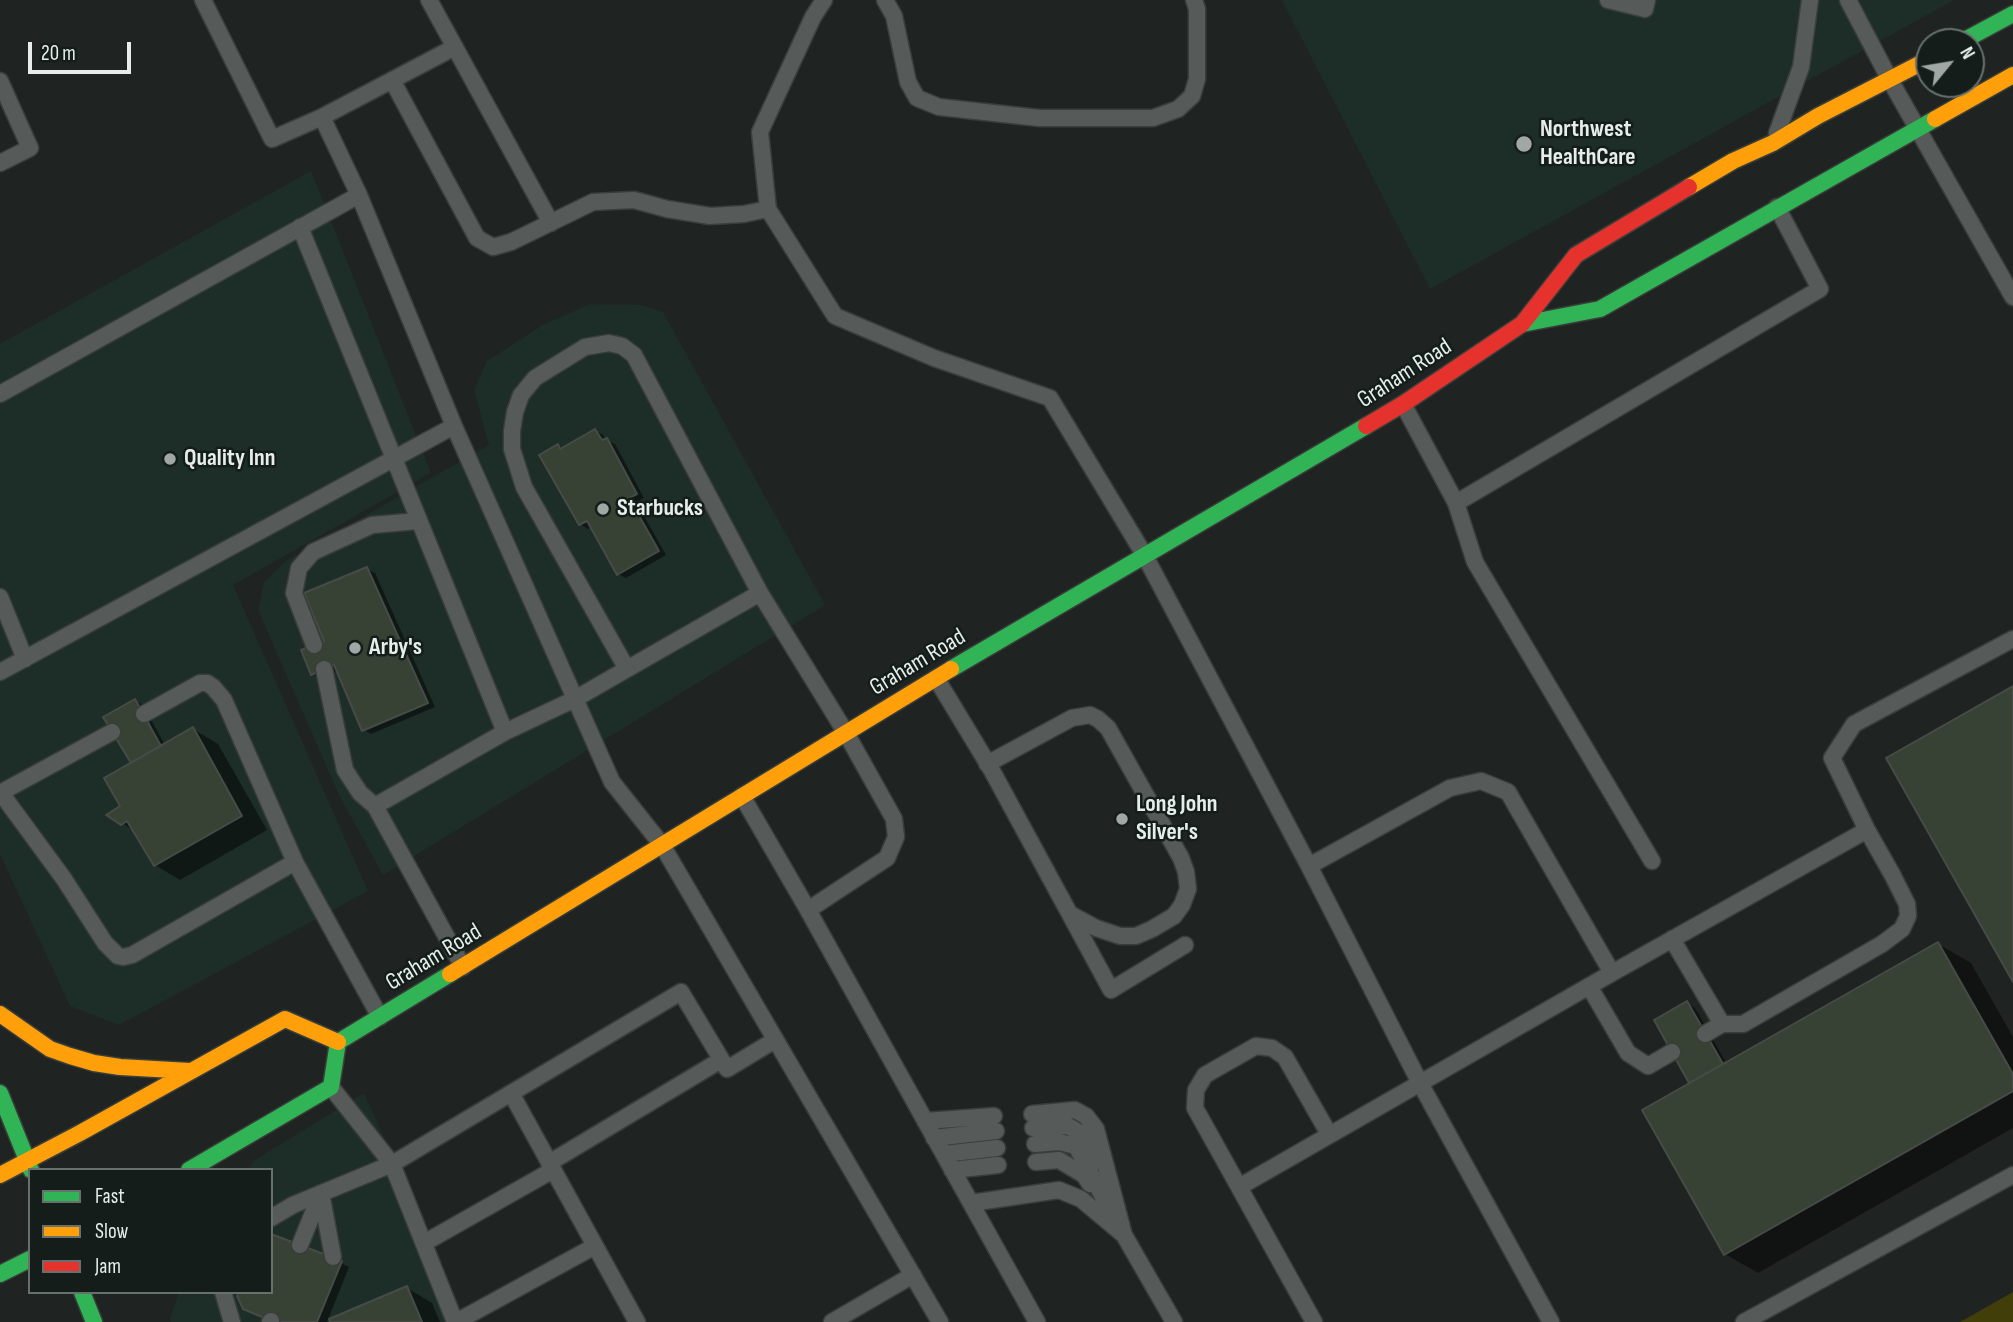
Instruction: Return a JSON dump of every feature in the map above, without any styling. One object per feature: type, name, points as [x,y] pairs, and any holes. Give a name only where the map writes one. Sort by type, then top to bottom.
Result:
[{"type":"main road","points":[[1985,29],[2013,14]]},
{"type":"main road","name":"Graham Road","points":[[338,1042],[936,678],[1403,404],[1522,324],[1576,255],[1733,161],[1773,143],[1818,116],[1915,67]]},
{"type":"main road","name":"Graham Road","points":[[1522,324],[1600,309],[2013,75]]},
{"type":"main road","points":[[0,1014],[50,1049],[70,1056],[120,1067],[190,1071]]},
{"type":"main road","points":[[0,1175],[29,1165],[285,1019],[338,1042],[331,1087],[192,1168]]},
{"type":"main road","points":[[0,1093],[29,1165]]},
{"type":"main road","points":[[0,1274],[28,1260]]},
{"type":"main road","points":[[83,1294],[94,1322]]},
{"type":"lane","points":[[203,0],[272,139],[322,117],[455,47]]},
{"type":"lane","points":[[429,0],[551,223]]},
{"type":"lane","points":[[824,0],[813,17],[760,132],[768,209],[835,316],[934,358],[1051,398],[1145,556],[1420,1083],[1551,1322]]},
{"type":"lane","points":[[885,0],[894,16],[908,82],[917,98],[939,107],[1039,118],[1153,118],[1178,109],[1192,96],[1196,79],[1194,0]]},
{"type":"lane","points":[[1608,0],[1645,9],[1647,0]]},
{"type":"lane","points":[[1773,143],[1801,67],[1810,0]]},
{"type":"lane","points":[[1848,0],[1890,80],[2013,297]]},
{"type":"lane","points":[[393,80],[477,237],[493,247],[511,242],[593,202],[634,200],[710,216],[768,209]]},
{"type":"lane","points":[[0,81],[30,148],[0,163]]},
{"type":"lane","points":[[322,117],[359,195],[454,426],[612,782],[662,845],[940,1322]]},
{"type":"lane","points":[[0,394],[359,195]]},
{"type":"lane","points":[[1456,503],[1820,289],[1777,207]]},
{"type":"lane","points":[[300,227],[505,732]]},
{"type":"lane","points":[[627,669],[524,487],[512,449],[515,412],[521,395],[535,378],[585,347],[609,343],[622,346],[634,355],[760,593],[846,733],[894,819],[896,837],[887,858],[808,910]]},
{"type":"lane","points":[[1403,404],[1456,503],[1475,562],[1652,861]]},
{"type":"lane","points":[[0,672],[454,426]]},
{"type":"lane","points":[[314,645],[294,593],[299,568],[313,552],[372,525],[418,521]]},
{"type":"lane","points":[[375,806],[505,732],[575,699],[760,593]]},
{"type":"lane","points":[[0,597],[25,659]]},
{"type":"lane","points":[[1705,1034],[1722,1024],[1743,1024],[1882,944],[1902,929],[1908,916],[1906,904],[1832,758],[1854,724],[2013,639]]},
{"type":"lane","points":[[324,669],[345,770],[360,793],[375,806],[463,967]]},
{"type":"lane","points":[[936,678],[987,764],[1111,990],[1185,946]]},
{"type":"lane","points":[[144,714],[200,683],[213,687],[224,700],[295,862],[380,1017]]},
{"type":"lane","points":[[987,764],[1072,718],[1090,715],[1108,727],[1181,858],[1188,889],[1182,905],[1174,916],[1152,929],[1136,936],[1120,936],[1096,928],[1070,914]]},
{"type":"lane","points":[[112,732],[1,793],[64,879],[105,943],[118,956],[132,955],[295,862]]},
{"type":"lane","points":[[1308,866],[1450,788],[1481,781],[1508,792],[1612,973]]},
{"type":"lane","points":[[742,796],[1037,1322]]},
{"type":"lane","points":[[1239,1187],[1867,830]]},
{"type":"lane","points":[[1672,939],[1722,1024]]},
{"type":"lane","points":[[1589,986],[1628,1053],[1648,1066],[1672,1052]]},
{"type":"lane","points":[[273,1216],[392,1164],[681,992],[727,1069],[775,1040]]},
{"type":"lane","points":[[1314,1322],[1195,1108],[1196,1090],[1205,1075],[1256,1046],[1272,1048],[1285,1057],[1329,1135]]},
{"type":"lane","points":[[424,1243],[721,1060]]},
{"type":"lane","points":[[331,1087],[392,1164],[456,1322],[595,1246]]},
{"type":"lane","points":[[511,1093],[636,1322]]},
{"type":"lane","points":[[1124,1235],[1096,1129],[1086,1116],[1075,1110],[1034,1129],[1059,1142],[1076,1146],[1124,1235],[1174,1322]]},
{"type":"lane","points":[[925,1121],[996,1132]]},
{"type":"lane","points":[[934,1138],[996,1132]]},
{"type":"lane","points":[[944,1154],[996,1132]]},
{"type":"lane","points":[[1036,1162],[1059,1160],[1084,1175],[1124,1235]]},
{"type":"lane","points":[[952,1170],[998,1165]]},
{"type":"lane","points":[[1744,1322],[2013,1175]]},
{"type":"lane","points":[[971,1203],[1059,1190],[1081,1199],[1124,1235]]},
{"type":"lane","points":[[300,1245],[321,1193]]},
{"type":"lane","points":[[321,1193],[333,1257]]},
{"type":"lane","points":[[832,1322],[913,1275]]},
{"type":"lane","points":[[224,1294],[232,1322]]},
{"type":"shaded area","name":"Northwest HealthCare","points":[[1282,0],[1954,0],[1430,289]]},
{"type":"shaded area","points":[[311,171],[431,473],[233,585],[368,891],[119,1025],[70,1006],[0,854],[0,344]]},
{"type":"shaded area","points":[[590,304],[641,305],[663,312],[825,605],[383,875],[339,795],[258,610],[264,582],[286,561],[489,445],[474,390],[487,361],[543,325]]},
{"type":"shaded area","points":[[364,1093],[467,1322],[171,1322],[178,1294],[273,1294],[273,1168],[248,1168],[255,1160]]},
{"type":"shaded area","points":[[2013,1292],[2013,1322],[1960,1322]]},
{"type":"building","name":"Starbucks","points":[[595,429],[602,440],[607,438],[637,494],[629,498],[659,551],[617,575],[587,521],[579,525],[539,455],[558,444],[560,449]]},
{"type":"building","name":"Arby's","points":[[367,567],[428,703],[362,731],[334,665],[311,675],[301,650],[324,641],[304,593]]},
{"type":"building","points":[[2013,686],[2013,982],[1886,758]]},
{"type":"building","points":[[135,699],[161,746],[131,763],[103,717]]},
{"type":"building","points":[[193,727],[242,816],[154,866],[127,821],[121,825],[106,815],[120,806],[104,778]]},
{"type":"building","points":[[1938,942],[2013,1074],[2013,1091],[1724,1255],[1642,1110]]},
{"type":"building","points":[[1687,1001],[1723,1064],[1689,1083],[1654,1020]]},
{"type":"building","points":[[273,1235],[342,1261],[317,1322],[274,1322],[243,1309],[237,1296],[273,1294]]},
{"type":"building","points":[[407,1286],[422,1322],[330,1322],[329,1319]]},
{"type":"traffic: fast","points":[[1985,29],[2013,14]]},
{"type":"traffic: fast","points":[[1522,324],[1600,309],[1935,119]]},
{"type":"traffic: fast","points":[[951,669],[1366,426]]},
{"type":"traffic: fast","points":[[192,1168],[331,1087],[338,1042],[450,974]]},
{"type":"traffic: fast","points":[[0,1093],[30,1168]]},
{"type":"traffic: fast","points":[[0,1274],[28,1260]]},
{"type":"traffic: fast","points":[[83,1294],[94,1322]]},
{"type":"traffic: slow","points":[[1689,187],[1733,161],[1773,143],[1818,116],[1915,66]]},
{"type":"traffic: slow","points":[[1935,119],[2013,75]]},
{"type":"traffic: slow","points":[[450,974],[951,669]]},
{"type":"traffic: slow","points":[[0,1014],[50,1049],[70,1056],[120,1067],[190,1071]]},
{"type":"traffic: slow","points":[[0,1175],[285,1019],[338,1042]]},
{"type":"traffic: jam","points":[[1366,426],[1522,324],[1576,255],[1689,187]]},
{"type":"place","name":"Northwest HealthCare","points":[[1524,144]]},
{"type":"place","name":"Quality Inn","points":[[170,459]]},
{"type":"place","name":"Starbucks","points":[[603,509]]},
{"type":"place","name":"Arby's","points":[[355,648]]},
{"type":"place","name":"Long John Silver's","points":[[1122,819]]}]
